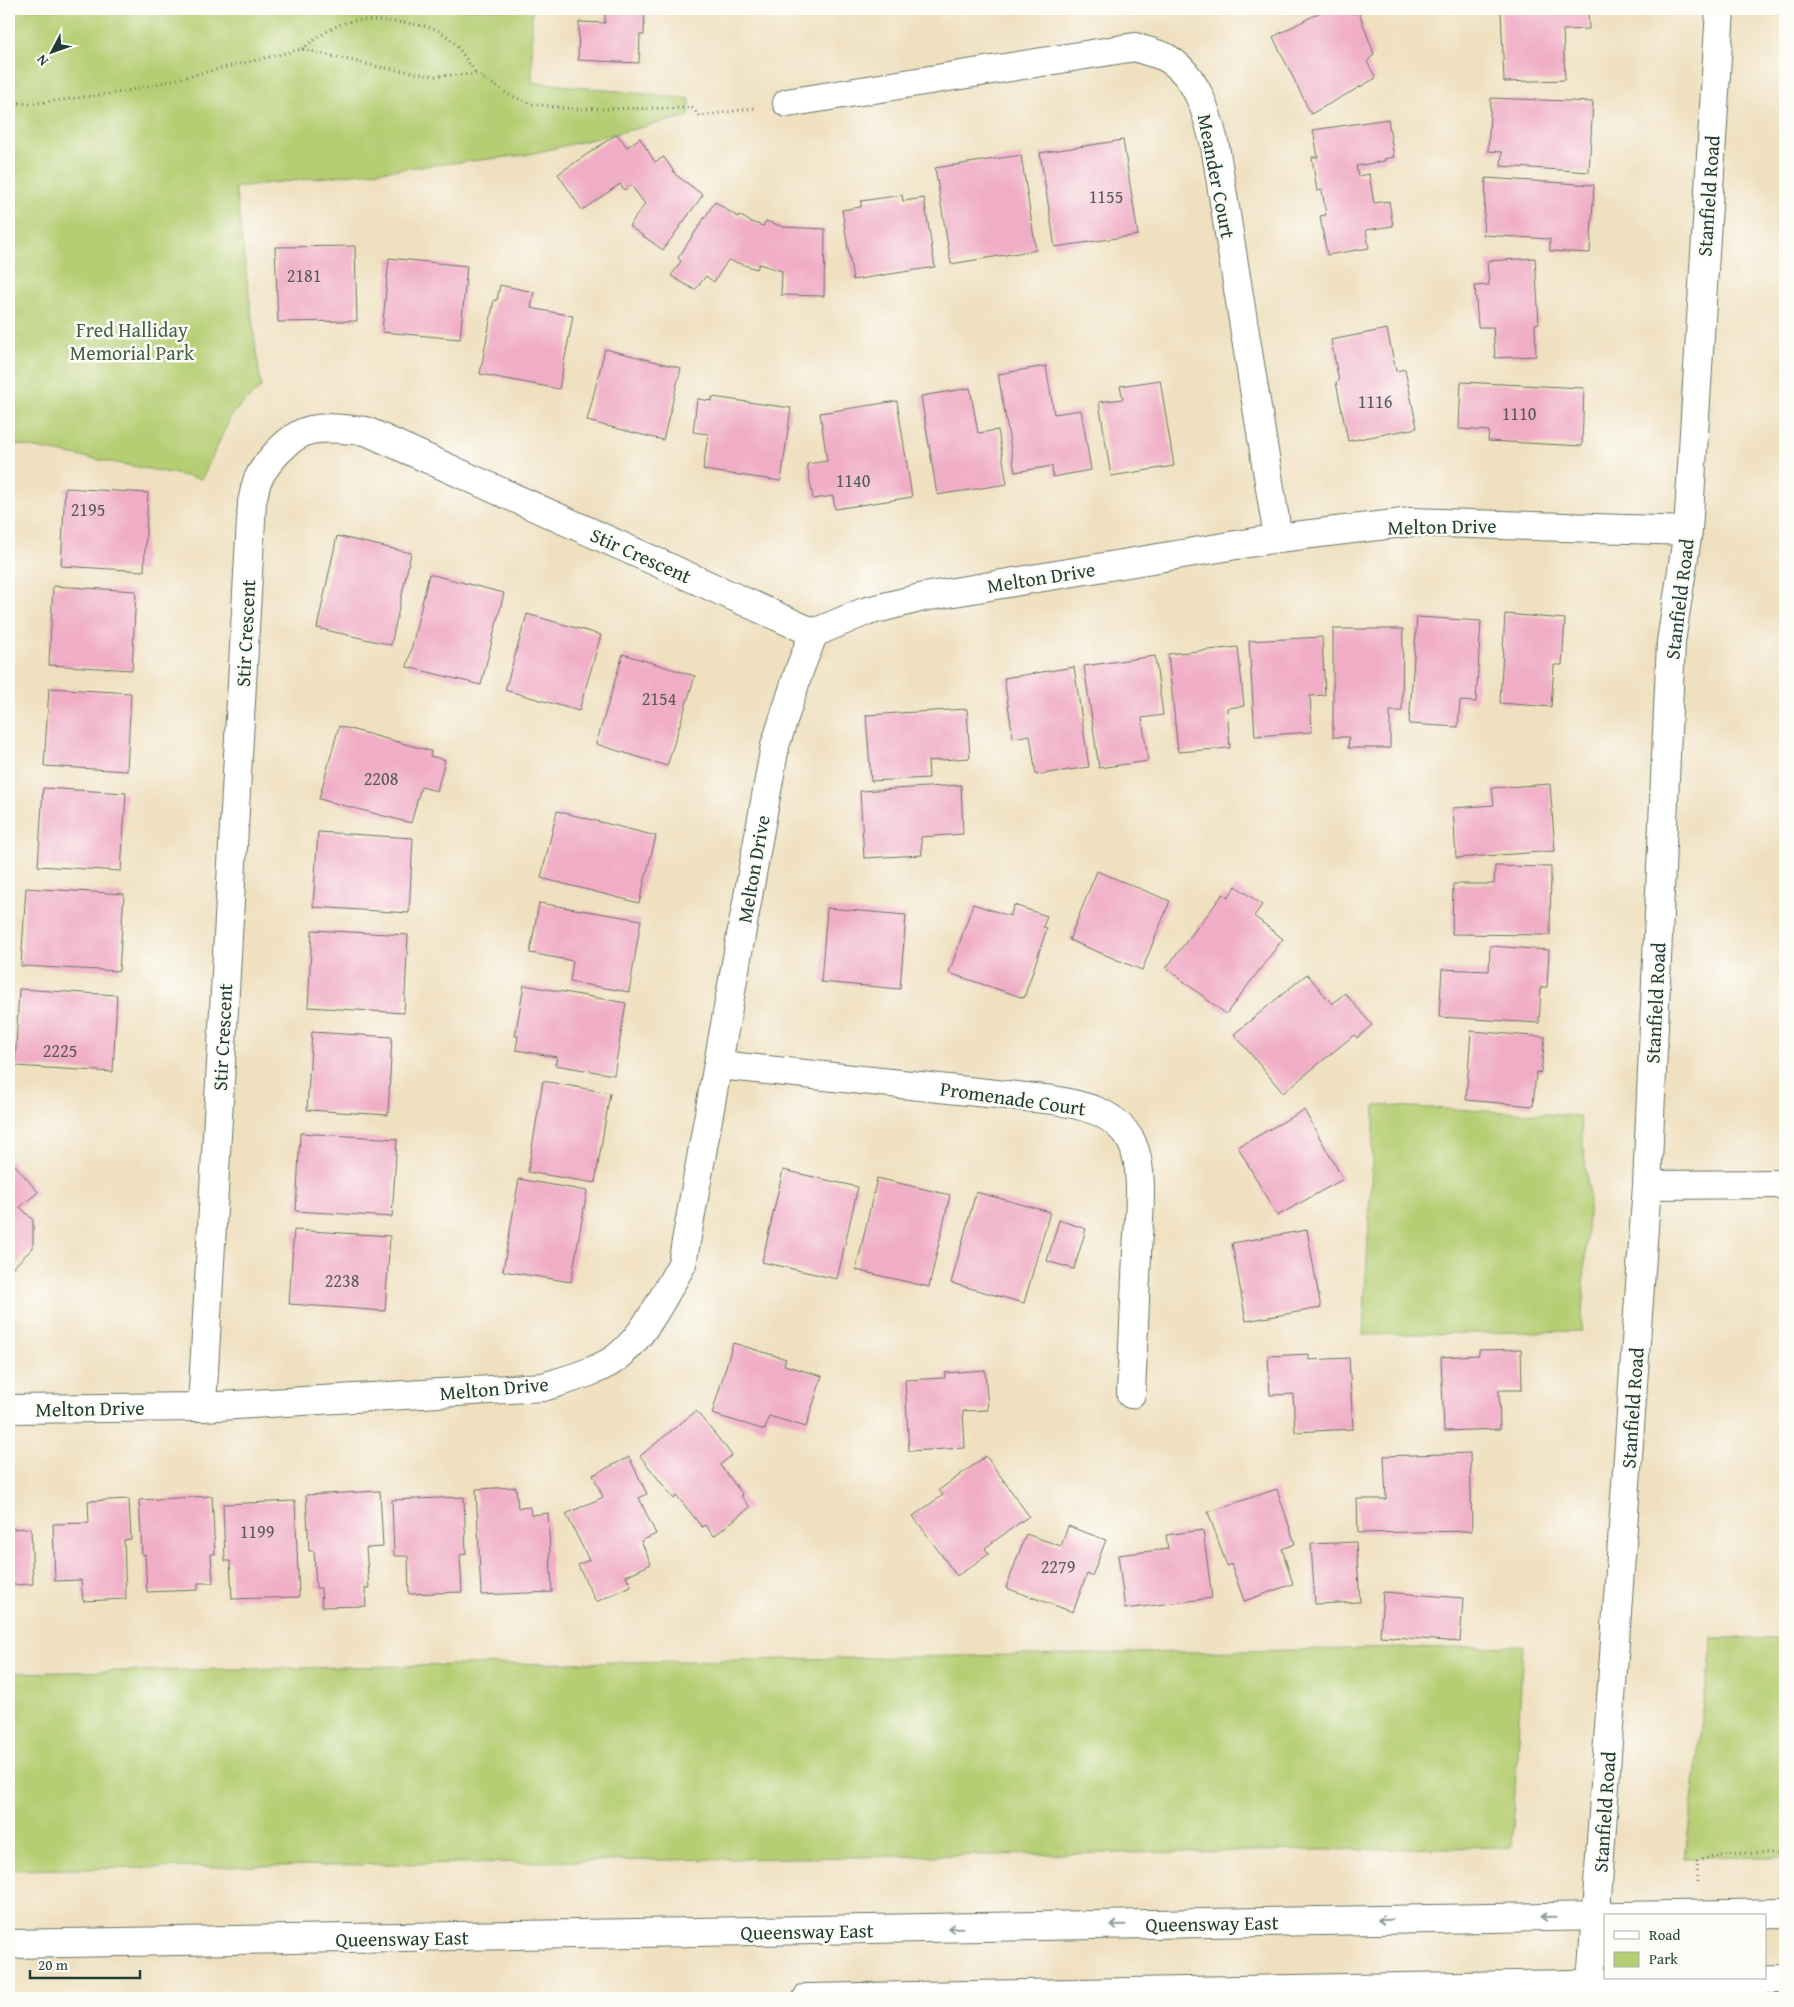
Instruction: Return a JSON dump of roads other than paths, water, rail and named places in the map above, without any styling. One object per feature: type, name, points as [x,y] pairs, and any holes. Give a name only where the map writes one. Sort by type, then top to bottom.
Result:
[{"type":"street","name":"Stanfield Road","points":[[1606,1914],[1647,1185],[1671,642],[1688,531],[1720,9]]},
{"type":"street","name":"Meander Court","points":[[787,103],[1135,47],[1165,58],[1190,78],[1208,118],[1215,146],[1278,538]]},
{"type":"street","name":"Stir Crescent","points":[[202,1407],[252,502],[258,479],[277,453],[289,441],[309,430],[330,428],[366,432],[814,633]]},
{"type":"street","name":"Melton Drive","points":[[9,1409],[202,1407],[543,1387],[580,1376],[621,1355],[654,1314],[682,1264],[775,746],[800,668],[814,633],[864,612],[924,597],[1278,538],[1411,522],[1688,531]]},
{"type":"street","name":"Promenade Court","points":[[719,1065],[1054,1100],[1091,1107],[1110,1117],[1118,1124],[1131,1142],[1138,1162],[1139,1197],[1132,1394]]},
{"type":"street","points":[[1647,1185],[1785,1184]]},
{"type":"street","name":"Queensway East","points":[[1725,1914],[1785,1913]]},
{"type":"street","name":"Queensway East","points":[[9,1944],[1604,1916]]},
{"type":"street","name":"Stanfield Road","points":[[1590,1990],[1604,1925]]},
{"type":"street","points":[[807,1998],[1590,1990],[1785,1980]]},
{"type":"park label","name":"Fred Halliday Memorial Park","points":[[132,340]]}]
